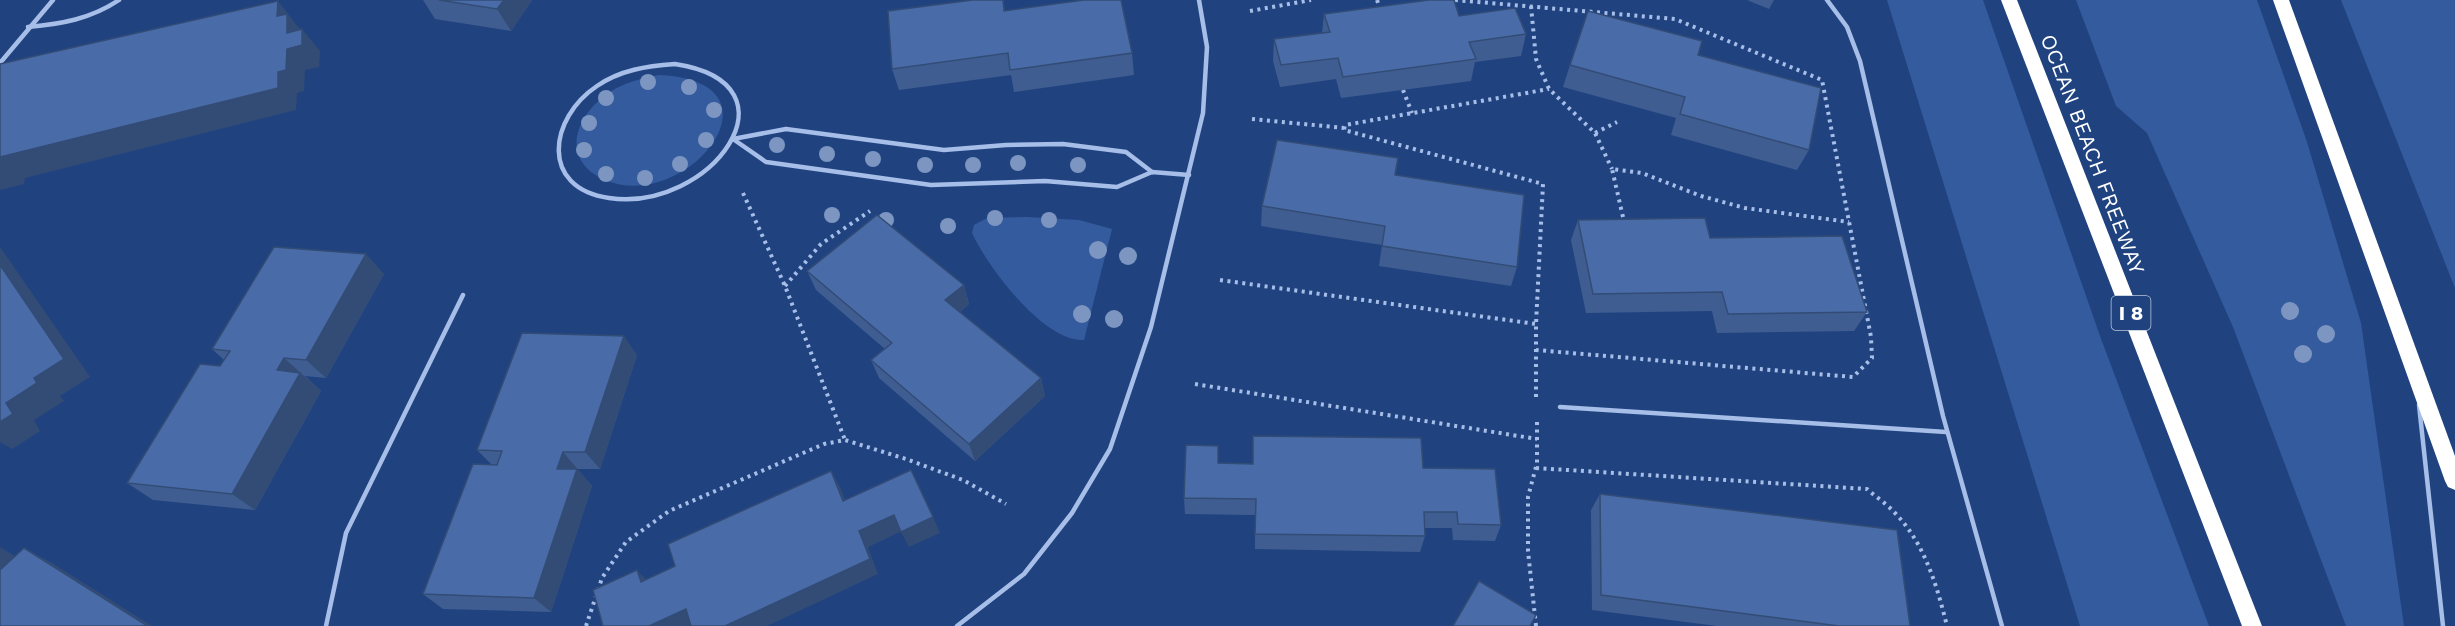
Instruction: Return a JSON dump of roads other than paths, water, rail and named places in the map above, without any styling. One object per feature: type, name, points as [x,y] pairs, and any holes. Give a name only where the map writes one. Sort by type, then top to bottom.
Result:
[{"type":"highway","name":"OCEAN BEACH FREEWAY","points":[[2009,0],[2252,626]]},
{"type":"highway","points":[[2281,0],[2455,481]]},
{"type":"lane","points":[[0,63],[53,0]]},
{"type":"lane","points":[[28,27],[72,21],[93,15],[119,0]]},
{"type":"lane","points":[[957,626],[1024,574],[1072,513],[1110,449],[1151,327],[1203,113],[1208,47],[1199,0]]},
{"type":"lane","points":[[1827,0],[1847,27],[1860,62],[1946,432],[1975,541],[2002,626]]},
{"type":"lane","points":[[733,139],[739,114],[735,99],[726,85],[713,74],[695,67],[675,64],[652,65],[629,70],[587,93],[566,117],[561,126],[557,144],[559,161],[567,177],[581,189],[601,197],[624,200],[648,198],[673,191],[695,180],[714,165],[733,139],[786,129],[944,150],[1006,145],[1063,144],[1126,152],[1152,172]]},
{"type":"lane","points":[[733,139],[766,162],[931,185],[1045,181],[1117,187],[1152,172],[1189,176]]},
{"type":"lane","points":[[326,626],[346,533],[463,295]]},
{"type":"lane","points":[[2417,381],[2443,626]]},
{"type":"lane","points":[[1560,407],[1946,432]]}]
